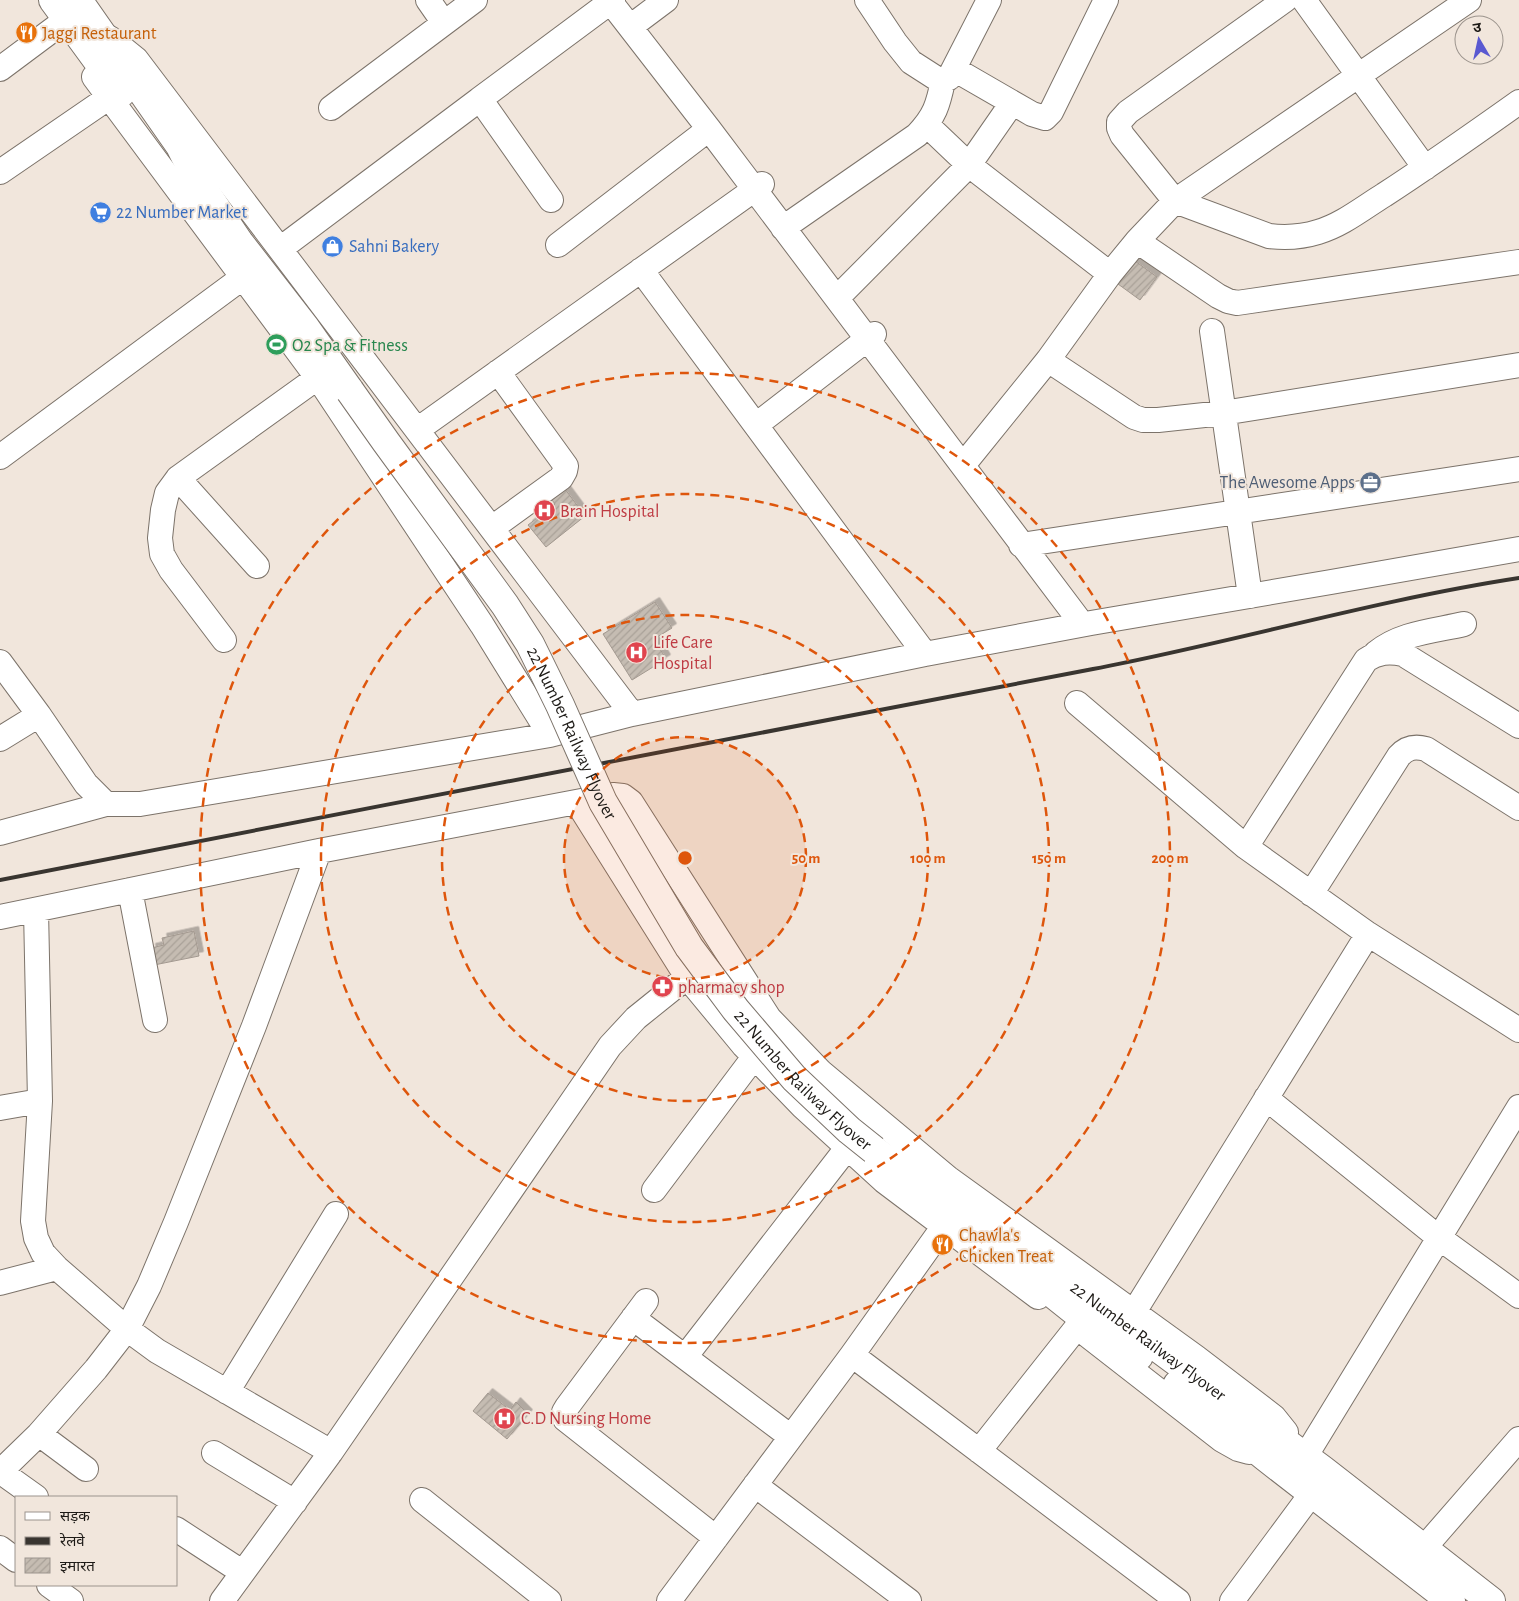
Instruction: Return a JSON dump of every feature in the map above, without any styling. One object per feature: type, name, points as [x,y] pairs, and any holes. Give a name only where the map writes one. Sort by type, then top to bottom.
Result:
[{"type":"main road","name":"22 Number Railway Flyover","points":[[75,11],[180,146],[196,178],[240,242],[305,327],[505,605],[530,644],[604,802],[689,947],[736,1010],[794,1078],[849,1130],[937,1198],[997,1240],[1032,1254],[1300,1453],[1424,1548],[1454,1593]]},
{"type":"main road","name":"22 Number Railway Flyover","points":[[997,1240],[1016,1265],[1082,1317],[1153,1365],[1312,1493],[1454,1593]]},
{"type":"main road","points":[[1454,1593],[1491,1601]]},
{"type":"street","points":[[428,0],[444,24]]},
{"type":"street","points":[[331,108],[475,0]]},
{"type":"street","points":[[614,0],[638,21],[786,225],[1087,624]]},
{"type":"street","points":[[280,249],[614,0]]},
{"type":"street","points":[[614,0],[709,129],[758,187]]},
{"type":"street","points":[[638,21],[666,0]]},
{"type":"street","points":[[786,225],[916,134],[926,124],[938,107],[948,75],[989,0]]},
{"type":"street","points":[[948,75],[1012,103],[1037,117],[1045,118],[1051,112],[1106,0]]},
{"type":"street","points":[[1286,0],[1128,112],[1119,122],[1122,136],[1176,201],[1269,236],[1282,238],[1319,232],[1342,222],[1425,168],[1519,102]]},
{"type":"street","points":[[1304,0],[1425,168]]},
{"type":"street","points":[[968,460],[1048,360],[1110,274],[1176,201],[1469,0]]},
{"type":"street","points":[[875,4],[895,42],[911,62],[939,80],[948,75]]},
{"type":"street","points":[[0,69],[75,11]]},
{"type":"street","points":[[75,11],[74,50],[317,378],[482,625],[550,735]]},
{"type":"street","points":[[75,11],[136,59],[632,714]]},
{"type":"street","points":[[0,172],[108,98]]},
{"type":"street","points":[[480,99],[551,200]]},
{"type":"street","points":[[843,292],[969,165],[1012,103]]},
{"type":"street","points":[[926,124],[969,165],[1110,274]]},
{"type":"street","points":[[558,245],[709,129]]},
{"type":"street","points":[[418,430],[758,187]]},
{"type":"street","points":[[786,225],[843,292],[870,337],[968,460],[1025,544]]},
{"type":"street","points":[[1137,242],[1218,296],[1237,303],[1519,262]]},
{"type":"street","points":[[641,270],[925,654]]},
{"type":"street","points":[[0,457],[242,278]]},
{"type":"street","points":[[1212,331],[1250,596]]},
{"type":"street","points":[[756,425],[870,337]]},
{"type":"street","points":[[1048,360],[1134,417],[1144,420],[1223,413],[1519,365]]},
{"type":"street","points":[[492,528],[561,478],[566,466],[498,372]]},
{"type":"street","points":[[224,640],[171,570],[162,554],[160,538],[167,492],[178,478],[317,378]]},
{"type":"street","points":[[1025,544],[1519,469]]},
{"type":"street","points":[[178,478],[257,566]]},
{"type":"street","points":[[0,833],[106,804],[140,804],[550,735],[632,714],[925,654],[1519,548]]},
{"type":"street","points":[[1246,847],[1366,660],[1387,644],[1400,638],[1464,624]]},
{"type":"street","points":[[1375,654],[1391,651],[1403,654],[1519,726]]},
{"type":"street","points":[[0,662],[86,784],[106,804]]},
{"type":"street","points":[[1077,703],[1246,847],[1368,934],[1519,1030]]},
{"type":"street","points":[[0,738],[39,715]]},
{"type":"street","points":[[1311,894],[1405,749],[1416,746],[1426,749],[1519,808]]},
{"type":"street","points":[[0,917],[319,851],[613,794],[623,796],[630,802],[769,1018],[821,1072],[948,1178],[1197,1358],[1274,1417],[1300,1453],[1519,1107]]},
{"type":"street","points":[[577,802],[687,977],[754,1057],[803,1107],[884,1181],[1077,1327],[1222,1440],[1238,1449],[1264,1456]]},
{"type":"street","points":[[35,1496],[0,1472],[39,1434],[96,1369],[127,1328],[149,1286],[254,1026],[319,851]]},
{"type":"street","points":[[130,890],[155,1020]]},
{"type":"street","points":[[36,910],[40,1101],[33,1222],[36,1238],[43,1253],[57,1268],[157,1351],[331,1452]]},
{"type":"street","points":[[1134,1312],[1368,934]]},
{"type":"street","points":[[222,1601],[331,1452],[610,1046],[636,1018],[687,977]]},
{"type":"street","points":[[654,1190],[754,1057]]},
{"type":"street","points":[[1266,1098],[1438,1237],[1519,1296]]},
{"type":"street","points":[[0,1108],[40,1101]]},
{"type":"street","points":[[685,1358],[847,1148]]},
{"type":"street","points":[[227,1392],[336,1214]]},
{"type":"street","points":[[669,1601],[852,1355],[944,1226]]},
{"type":"street","points":[[0,1283],[57,1268]]},
{"type":"street","points":[[716,1538],[565,1419],[564,1412],[567,1407],[640,1310],[685,1358],[791,1437]]},
{"type":"street","points":[[979,1451],[1077,1327]]},
{"type":"street","points":[[852,1355],[1178,1601]]},
{"type":"street","points":[[39,1434],[86,1469]]},
{"type":"street","points":[[1424,1548],[1519,1439]]},
{"type":"street","points":[[214,1453],[295,1502]]},
{"type":"street","points":[[755,1485],[910,1601]]},
{"type":"street","points":[[1232,1601],[1312,1493]]},
{"type":"street","points":[[422,1500],[549,1601]]},
{"type":"street","points":[[178,1529],[242,1572]]},
{"type":"street","points":[[0,1548],[15,1559]]},
{"type":"street","points":[[51,1586],[71,1601]]},
{"type":"building","points":[[1135,261],[1157,277],[1140,300],[1118,284]]},
{"type":"building","points":[[565,489],[585,516],[546,547],[528,525],[555,504],[552,500]]},
{"type":"building","points":[[655,602],[672,628],[654,639],[666,659],[632,680],[603,634]]},
{"type":"building","points":[[194,931],[199,956],[154,965],[151,948],[164,945],[162,938]]},
{"type":"building","points":[[488,1393],[510,1410],[516,1402],[528,1414],[507,1439],[473,1411]]},
{"type":"railway","points":[[0,880],[1093,669],[1358,609],[1519,578]]},
{"type":"place","name":"Jaggi Restaurant","points":[[26,33]]},
{"type":"place","name":"22 Number Market","points":[[100,212]]},
{"type":"place","name":"Sahni Bakery","points":[[333,246]]},
{"type":"place","name":"O2 Spa & Fitness","points":[[276,345]]},
{"type":"place","name":"The Awesome Apps","points":[[1371,482]]},
{"type":"place","name":"Brain Hospital","points":[[544,511]]},
{"type":"place","name":"Life Care Hospital","points":[[637,652]]},
{"type":"place","name":"pharmacy shop","points":[[662,987]]},
{"type":"place","name":"Chawla's Chicken Treat","points":[[943,1245]]},
{"type":"place","name":"C.D Nursing Home","points":[[505,1418]]}]
